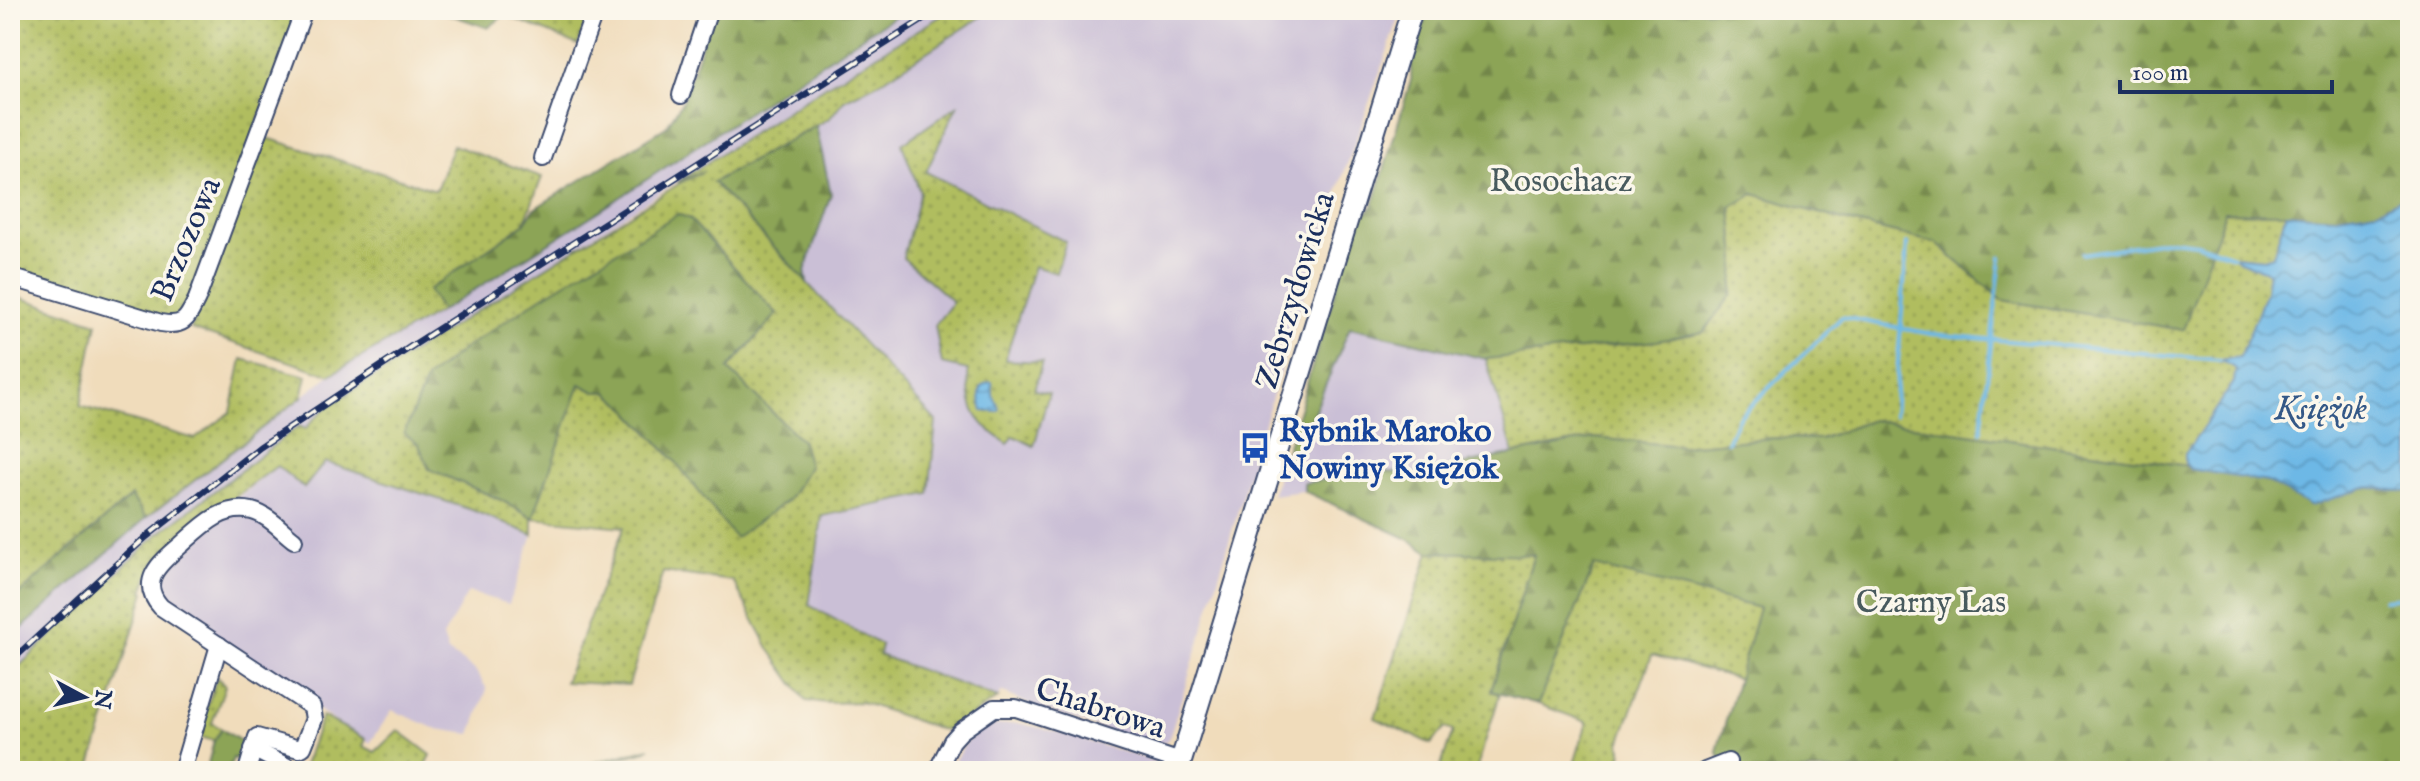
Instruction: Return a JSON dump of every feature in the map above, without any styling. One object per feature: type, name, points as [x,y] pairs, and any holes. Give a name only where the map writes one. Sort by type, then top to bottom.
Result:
[{"type":"street","name":"Brzozowa","points":[[10,277],[161,323],[173,325],[185,321],[197,299],[304,10]]},
{"type":"street","points":[[543,158],[595,10]]},
{"type":"street","points":[[681,95],[709,10]]},
{"type":"street","name":"Zebrzydowicka","points":[[1180,766],[1412,10]]},
{"type":"street","points":[[247,771],[257,737],[299,749],[303,747],[314,719],[314,710],[309,703],[177,618],[155,600],[151,590],[152,578],[160,563],[217,515],[242,510],[257,513],[294,540]]},
{"type":"street","points":[[182,771],[219,645]]},
{"type":"street","name":"Chabrowa","points":[[937,771],[952,741],[961,731],[994,708],[1016,708],[1180,766]]},
{"type":"street","points":[[253,749],[286,766],[285,771]]},
{"type":"street","points":[[1705,771],[1728,762]]},
{"type":"shaded area","points":[[906,10],[951,10],[824,87],[427,343],[328,408],[310,421],[306,429],[298,426],[157,535],[10,675],[10,639],[146,518],[330,375],[441,311],[604,208]]},
{"type":"shaded area","points":[[992,10],[1402,10],[1328,218],[1204,627],[1169,738],[1165,742],[1142,742],[1033,706],[1002,692],[998,698],[879,655],[881,645],[809,605],[822,515],[929,494],[914,400],[713,182],[830,119],[843,100],[876,84]]},
{"type":"shaded area","points":[[1350,327],[1486,359],[1514,454],[1415,474],[1380,471],[1304,482],[1304,491],[1272,495],[1285,455],[1295,457]]},
{"type":"shaded area","points":[[325,461],[472,510],[533,535],[509,604],[468,592],[443,637],[448,652],[475,670],[487,689],[471,734],[437,729],[392,710],[370,743],[167,603],[159,592],[154,563],[278,466]]},
{"type":"shaded area","points":[[1018,723],[1157,762],[1154,771],[947,771],[968,740],[987,726]]},
{"type":"green space","points":[[10,10],[298,10],[194,299],[179,315],[158,316],[10,267]]},
{"type":"green space","points":[[437,10],[486,10],[494,13],[495,10],[506,10],[505,15],[488,28]]},
{"type":"green space","points":[[506,10],[590,10],[578,45],[505,15]]},
{"type":"green space","points":[[713,10],[906,10],[441,311],[428,290],[524,224],[534,209],[666,127],[682,102]]},
{"type":"green space","points":[[951,10],[992,10],[880,82],[844,100],[830,118],[713,182],[936,421],[929,494],[822,516],[809,605],[881,645],[879,655],[998,698],[950,730],[861,702],[806,701],[770,650],[733,581],[663,572],[629,685],[565,682],[624,527],[533,518],[533,535],[472,510],[325,462],[304,488],[277,466],[216,511],[154,563],[89,771],[10,771],[10,675],[157,535],[299,426],[306,429],[322,411],[347,394],[680,183],[704,171],[677,182]],"holes":[[[678,214],[690,219],[777,314],[728,369],[802,441],[675,461],[607,392],[595,392],[579,383],[532,518],[499,499],[429,469],[419,445],[405,433],[427,378]]]},
{"type":"green space","name":"Rosochacz","points":[[1428,10],[2410,10],[2410,194],[2378,210],[2331,217],[2225,212],[2183,330],[2002,300],[1936,243],[1754,194],[1731,207],[1736,259],[1732,294],[1704,332],[1657,341],[1486,359],[1350,327],[1295,457],[1285,455],[1356,223],[1373,206],[1411,80],[1411,66]]},
{"type":"green space","points":[[957,106],[926,172],[1066,242],[1056,273],[1034,266],[1005,360],[1042,362],[1034,390],[1049,393],[1034,446],[1014,436],[1008,444],[976,414],[970,396],[968,370],[942,364],[935,325],[953,302],[903,258],[920,192],[902,144]]},
{"type":"green space","points":[[816,126],[831,194],[805,271],[807,282],[713,182]]},
{"type":"green space","points":[[264,137],[436,190],[453,145],[542,177],[524,224],[429,290],[441,311],[330,375],[191,329]]},
{"type":"green space","points":[[1754,194],[1936,243],[2002,300],[2182,330],[2225,212],[2286,213],[2273,256],[2264,259],[2235,256],[2269,272],[2266,292],[2240,358],[2221,360],[2236,369],[2234,382],[2185,454],[2188,466],[1872,420],[1820,439],[1773,438],[1682,446],[1594,438],[1514,454],[1486,359],[1657,341],[1736,259],[1731,207]]},
{"type":"green space","points":[[678,214],[690,219],[777,314],[728,369],[802,441],[809,467],[788,500],[735,538],[675,461],[626,408],[607,392],[595,392],[580,384],[533,518],[499,499],[429,469],[419,445],[404,433],[427,378],[465,348],[540,298]]},
{"type":"green space","points":[[10,294],[97,323],[80,406],[195,439],[231,412],[242,359],[307,376],[302,397],[146,518],[131,496],[10,602]]},
{"type":"green space","name":"Czarny Las","points":[[1872,420],[2188,466],[2268,482],[2310,505],[2366,487],[2410,492],[2410,771],[1726,771],[1717,751],[1759,608],[1594,566],[1538,704],[1491,691],[1534,555],[1429,552],[1406,538],[1304,491],[1304,483],[1380,471],[1415,474],[1594,438],[1682,446],[1773,438],[1820,439]]},
{"type":"green space","points":[[131,496],[146,518],[10,639],[10,602]]},
{"type":"green space","points":[[1429,552],[1534,554],[1491,691],[1500,694],[1476,771],[1439,771],[1453,731],[1445,728],[1431,744],[1375,718]]},
{"type":"green space","points":[[1594,565],[1760,608],[1739,679],[1652,655],[1620,743],[1625,771],[1572,771],[1587,722],[1538,704]]},
{"type":"green space","points":[[217,677],[225,686],[212,723],[222,729],[214,741],[197,736]]},
{"type":"green space","points":[[322,716],[366,739],[363,746],[375,752],[398,730],[431,755],[423,771],[302,771]]},
{"type":"green space","points":[[222,729],[250,747],[246,762],[233,758],[229,771],[206,771],[214,741]]},
{"type":"green space","points":[[650,748],[590,771],[506,771],[577,767]]},
{"type":"water","name":"Księżok","points":[[2410,194],[2410,492],[2366,487],[2310,506],[2268,482],[2190,469],[2185,463],[2185,454],[2234,382],[2236,369],[2220,360],[2240,357],[2266,292],[2269,272],[2233,256],[2264,259],[2273,256],[2286,213],[2331,217],[2378,210]]},
{"type":"water","points":[[992,382],[993,395],[1000,410],[997,412],[983,411],[981,402],[981,388]]},
{"type":"waterway","points":[[2082,254],[2171,240],[2196,243],[2233,256]]},
{"type":"waterway","points":[[1894,415],[1907,244]]},
{"type":"waterway","points":[[1981,432],[2001,257]]},
{"type":"waterway","points":[[1727,442],[1739,417],[1842,317],[1932,334],[2220,360]]},
{"type":"waterway","points":[[2384,600],[2410,597]]},
{"type":"railway","points":[[10,662],[146,537],[260,447],[412,346],[938,10]]},
{"type":"place","name":"Rybnik Maroko Nowiny Księżok","points":[[1255,448]]}]
